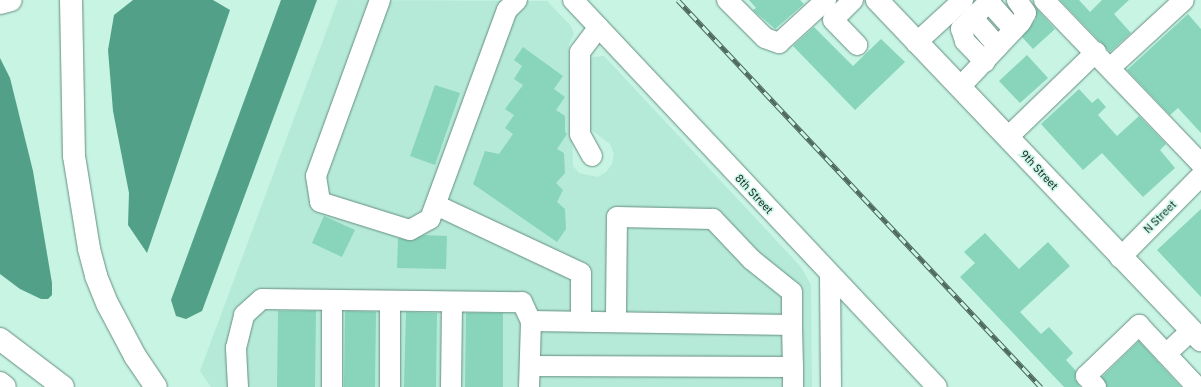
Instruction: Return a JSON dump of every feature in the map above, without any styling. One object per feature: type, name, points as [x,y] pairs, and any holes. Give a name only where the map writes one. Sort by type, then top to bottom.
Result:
[{"type":"main road","points":[[0,3],[11,0]]},
{"type":"main road","points":[[71,0],[74,156],[89,249],[96,276],[108,305],[135,356],[156,387]]},
{"type":"main road","name":"9th Street","points":[[877,0],[916,43],[961,86],[1120,258],[1196,335]]},
{"type":"main road","points":[[0,339],[64,387]]},
{"type":"main road","points":[[0,383],[5,387]]},
{"type":"street","points":[[380,0],[316,176],[320,202],[410,230],[430,219],[507,10],[517,0]]},
{"type":"street","name":"8th Street","points":[[573,0],[830,276],[937,387]]},
{"type":"street","points":[[727,0],[765,38],[779,43],[836,3]]},
{"type":"street","points":[[916,43],[963,0]]},
{"type":"street","points":[[961,86],[1014,30],[1026,13],[1017,0]]},
{"type":"street","points":[[1044,0],[1096,52],[1201,164]]},
{"type":"street","points":[[1110,68],[1184,0]]},
{"type":"street","points":[[985,62],[962,36],[961,29],[989,1],[1014,30]]},
{"type":"street","points":[[836,3],[833,20],[857,44]]},
{"type":"street","points":[[973,18],[998,46]]},
{"type":"street","points":[[592,156],[580,134],[580,52],[599,27]]},
{"type":"street","points":[[1008,136],[1096,52]]},
{"type":"street","name":"N Street","points":[[1120,258],[1201,176]]},
{"type":"street","points":[[436,205],[581,273],[581,321]]},
{"type":"street","points":[[616,321],[617,217],[713,219],[752,260],[792,292],[793,387]]},
{"type":"street","points":[[830,276],[831,387]]},
{"type":"street","points":[[238,387],[236,348],[244,315],[262,299],[522,302],[531,321],[529,387]]},
{"type":"street","points":[[332,300],[332,387]]},
{"type":"street","points":[[390,301],[390,387]]},
{"type":"street","points":[[451,387],[452,302]]},
{"type":"street","points":[[531,321],[792,324]]},
{"type":"street","points":[[1096,387],[1086,376],[1139,325],[1197,387]]},
{"type":"street","points":[[1166,354],[1196,335]]},
{"type":"street","points":[[530,366],[793,367]]},
{"type":"shaded area","points":[[133,0],[213,0],[230,10],[147,253],[128,225],[129,193],[113,111],[108,50],[114,15]]},
{"type":"shaded area","points":[[281,0],[317,0],[202,311],[186,319],[176,316],[171,300]]},
{"type":"shaded area","points":[[338,0],[547,1],[571,26],[574,34],[569,44],[573,166],[579,173],[598,177],[606,172],[612,164],[614,154],[610,144],[590,129],[588,62],[592,57],[604,56],[801,267],[811,285],[812,387],[211,387],[200,371]]},
{"type":"shaded area","points":[[0,58],[10,78],[33,171],[52,283],[52,295],[48,299],[41,299],[20,289],[0,274]]},
{"type":"building","points":[[749,0],[800,0],[804,4],[775,29],[753,10],[756,8]]},
{"type":"building","points":[[1060,0],[1079,0],[1090,12],[1102,0],[1129,0],[1114,14],[1131,33],[1110,52]]},
{"type":"building","points":[[1036,8],[1055,29],[1033,49],[1022,37],[1036,19]]},
{"type":"building","points":[[1188,14],[1201,29],[1201,133],[1178,108],[1170,115],[1127,70]]},
{"type":"building","points":[[814,27],[853,66],[881,39],[905,62],[855,110],[793,46]]},
{"type":"building","points":[[523,47],[563,76],[554,89],[565,97],[556,110],[565,116],[565,132],[567,134],[557,149],[564,153],[565,173],[556,183],[563,190],[557,202],[565,209],[566,229],[557,242],[473,184],[485,151],[499,154],[513,134],[505,128],[514,115],[505,109],[523,85],[514,79],[522,66],[514,60]]},
{"type":"building","points":[[1027,55],[1048,78],[1020,103],[999,81]]},
{"type":"building","points":[[435,85],[460,93],[435,165],[410,156]]},
{"type":"building","points":[[1079,89],[1092,103],[1098,98],[1106,107],[1098,115],[1117,136],[1139,116],[1166,144],[1160,150],[1175,168],[1143,197],[1102,153],[1083,170],[1041,124]]},
{"type":"building","points":[[1201,209],[1201,297],[1157,250]]},
{"type":"building","points":[[324,216],[355,230],[342,257],[312,243]]},
{"type":"building","points":[[985,233],[1019,269],[1048,242],[1070,266],[1020,312],[1041,334],[1049,327],[1073,353],[1066,360],[1076,371],[1075,379],[1080,387],[1064,387],[960,277],[975,263],[964,252]]},
{"type":"building","points":[[424,235],[447,236],[446,269],[397,268],[398,238],[411,241]]},
{"type":"building","points":[[278,311],[316,311],[315,387],[277,387]]},
{"type":"building","points":[[345,311],[376,312],[375,387],[344,387]]},
{"type":"building","points":[[406,312],[437,313],[436,387],[404,387]]},
{"type":"building","points":[[466,313],[503,313],[503,387],[465,387]]},
{"type":"building","points":[[1139,341],[1181,387],[1107,387],[1102,377]]},
{"type":"railway","points":[[678,0],[1041,387]]}]
